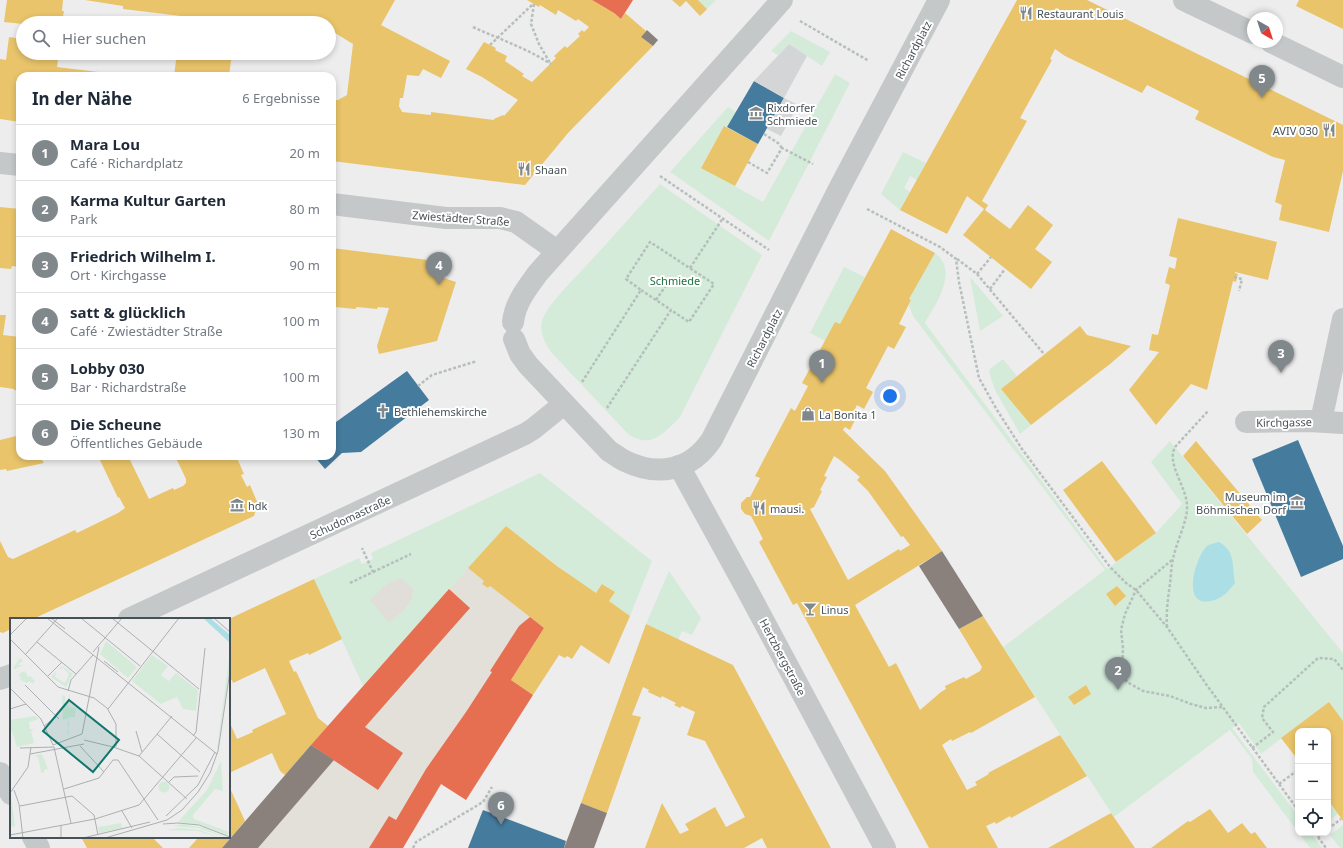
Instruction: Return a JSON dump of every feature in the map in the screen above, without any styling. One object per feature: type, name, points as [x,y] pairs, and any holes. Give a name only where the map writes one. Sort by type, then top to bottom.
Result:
[{"type":"street","name":"Richardplatz","points":[[782,0],[557,251],[520,298],[514,314],[514,330],[520,354],[528,365],[609,451],[625,461],[642,467],[663,470],[679,466],[698,456],[712,439],[838,192],[939,0]]},
{"type":"street","points":[[1184,0],[1247,30]]},
{"type":"street","points":[[1283,48],[1343,77]]},
{"type":"street","points":[[0,163],[16,165]]},
{"type":"street","name":"Zwiestädter Straße","points":[[336,204],[446,218],[500,218],[516,222],[557,251]]},
{"type":"street","name":"Kirchgasse","points":[[1321,421],[1343,319]]},
{"type":"street","name":"Schudomastraße","points":[[132,618],[518,437],[533,429],[564,404]]},
{"type":"street","name":"Kirchgasse","points":[[1246,422],[1321,421],[1343,423]]},
{"type":"street","name":"Hertzbergstraße","points":[[679,466],[885,848]]},
{"type":"street","points":[[0,679],[10,675]]},
{"type":"street","points":[[0,773],[10,792]]},
{"type":"street","points":[[34,838],[39,848]]},
{"type":"path","points":[[473,27],[496,38],[516,44],[536,54],[551,64],[539,44],[531,24],[534,4],[496,38],[490,45]]},
{"type":"path","points":[[794,18],[869,61]]},
{"type":"path","points":[[764,134],[778,143],[782,148],[813,164]]},
{"type":"path","points":[[748,162],[767,173],[782,148]]},
{"type":"path","points":[[657,174],[769,250]]},
{"type":"path","points":[[867,209],[940,247],[977,274],[1044,354]]},
{"type":"path","points":[[690,268],[723,218]]},
{"type":"path","points":[[650,242],[714,284],[689,322],[641,290],[626,279],[650,242]]},
{"type":"path","points":[[977,274],[990,257]]},
{"type":"path","points":[[956,258],[959,282],[979,378],[997,410],[1022,449],[1110,567],[1126,583],[1136,590],[1167,627],[1252,748],[1295,806]]},
{"type":"path","points":[[990,289],[1006,269]]},
{"type":"path","points":[[1234,277],[1242,279],[1239,291]]},
{"type":"path","points":[[656,300],[667,284]]},
{"type":"path","points":[[581,383],[641,290]]},
{"type":"path","points":[[606,410],[672,310]]},
{"type":"path","points":[[418,386],[432,375],[477,361]]},
{"type":"path","points":[[1167,627],[1166,614],[1172,560],[1188,513],[1185,491],[1172,458],[1173,452],[1175,447],[1208,411]]},
{"type":"path","points":[[362,548],[373,572]]},
{"type":"path","points":[[350,583],[411,554]]},
{"type":"path","points":[[1172,560],[1136,590],[1125,614],[1121,630],[1122,673],[1127,682],[1143,691],[1170,696],[1206,708],[1223,707]]},
{"type":"path","points":[[1252,748],[1273,732],[1262,718],[1264,708],[1318,658],[1334,659],[1343,670]]},
{"type":"path","points":[[1278,784],[1295,772]]},
{"type":"path","points":[[413,848],[416,842],[483,802],[492,787]]},
{"type":"path","points":[[1331,827],[1342,819]]},
{"type":"path","points":[[1318,837],[1326,848]]},
{"type":"shaded area","points":[[468,568],[484,581],[482,584],[488,588],[490,586],[544,628],[444,780],[403,848],[222,848],[311,745]]},
{"type":"green space","points":[[698,0],[716,0],[707,9]]},
{"type":"green space","points":[[791,31],[830,52],[822,66],[789,44],[778,55],[771,51]]},
{"type":"green space","points":[[835,74],[850,83],[769,241],[670,172],[728,107],[736,112],[727,127],[724,126],[701,167],[763,202]]},
{"type":"green space","points":[[903,152],[926,163],[917,180],[910,176],[904,188],[910,192],[900,210],[881,194]]},
{"type":"green space","name":"Schmiede","points":[[660,184],[762,255],[680,417],[658,437],[641,440],[629,435],[551,352],[543,337],[541,325],[549,307]]},
{"type":"green space","points":[[935,253],[941,258],[945,266],[946,274],[942,292],[925,323],[1107,569],[1156,533],[1182,504],[1151,462],[1170,441],[1343,653],[1343,721],[1329,702],[1261,754],[1239,723],[1232,728],[1295,812],[1295,828],[1253,772],[1252,759],[1230,730],[1114,817],[1003,647],[1105,570],[913,316],[909,305],[911,300],[909,299]]},
{"type":"green space","points":[[844,267],[865,277],[830,343],[810,333]]},
{"type":"green space","points":[[970,277],[1003,316],[980,331]]},
{"type":"green space","points":[[1003,359],[1017,376],[1001,389],[1031,425],[1020,434],[996,392],[989,371]]},
{"type":"green space","points":[[540,473],[652,561],[630,616],[609,601],[615,592],[603,584],[596,593],[575,579],[506,526],[363,686],[314,579],[359,558],[362,564],[373,559],[371,553]]},
{"type":"green space","points":[[669,571],[701,618],[692,635],[682,631],[678,640],[646,624]]},
{"type":"green space","points":[[1331,805],[1338,814],[1331,819]]},
{"type":"green space","points":[[1343,825],[1343,848],[1340,848],[1331,834]]},
{"type":"green space","points":[[1301,836],[1313,836],[1322,848],[1310,848]]},
{"type":"sand","points":[[400,578],[413,590],[412,599],[404,610],[389,623],[370,600],[386,585]]},
{"type":"water","points":[[1219,542],[1231,555],[1235,583],[1222,597],[1211,601],[1202,601],[1196,597],[1193,590],[1195,570],[1202,552],[1207,546]]},
{"type":"building: Wohnen","points":[[7,0],[63,0],[63,16],[16,16],[16,23],[4,22]]},
{"type":"building: Wohnen","points":[[85,0],[395,0],[381,25],[450,61],[441,78],[423,69],[419,76],[407,75],[403,98],[400,98],[399,106],[402,112],[431,115],[431,112],[494,120],[503,115],[504,116],[518,100],[482,77],[466,69],[484,42],[507,56],[505,61],[524,74],[522,76],[532,82],[556,58],[554,56],[565,46],[567,48],[580,36],[578,34],[582,30],[584,32],[589,27],[578,19],[576,21],[558,10],[556,15],[540,5],[539,7],[527,0],[592,0],[621,19],[625,13],[646,31],[641,37],[653,46],[568,133],[525,185],[336,161],[336,100],[347,95],[353,44],[336,34],[336,16],[181,16],[123,9],[123,6]]},
{"type":"building: Wohnen","points":[[672,0],[698,0],[707,9],[700,16],[686,1],[680,7]]},
{"type":"building: Wohnen","points":[[1017,0],[1087,0],[1343,125],[1343,171],[1329,232],[1279,220],[1282,205],[1275,202],[1285,160],[1273,157],[1195,119],[1199,111],[1147,85],[1142,93],[1065,56],[1055,49],[1050,59],[1052,60],[1020,118],[1027,121],[982,201],[988,205],[985,210],[1010,229],[1028,205],[1053,225],[1035,249],[1052,262],[1031,289],[963,235],[984,209],[967,196],[947,234],[900,210]]},
{"type":"building: Wohnen","points":[[1299,0],[1343,0],[1343,29],[1296,6]]},
{"type":"building: Wohnen","points":[[9,37],[16,38],[16,60],[58,60],[57,67],[98,72],[16,72],[16,121],[0,119],[0,59],[6,60]]},
{"type":"building: Wohnen","points":[[176,60],[231,60],[230,72],[175,72]]},
{"type":"building: Wohnen","points":[[724,126],[758,144],[735,186],[701,168]]},
{"type":"building: Wohnen","points":[[0,207],[16,209],[16,266],[12,266],[11,269],[0,268]]},
{"type":"building: Wohnen","points":[[1178,218],[1277,242],[1268,280],[1235,272],[1238,274],[1236,282],[1233,281],[1207,390],[1191,384],[1156,425],[1129,390],[1159,352],[1149,350],[1152,334],[1158,335],[1170,285],[1165,283],[1169,267],[1175,269],[1177,258],[1169,256]]},
{"type":"building: Wohnen","points":[[891,229],[935,253],[909,299],[911,300],[899,324],[906,327],[894,349],[888,346],[866,388],[873,392],[864,409],[857,405],[855,409],[859,412],[850,430],[845,427],[843,430],[885,471],[942,551],[855,605],[889,667],[896,663],[920,710],[946,689],[945,686],[964,677],[966,679],[980,671],[982,667],[959,629],[983,616],[1035,697],[971,733],[970,732],[952,741],[951,739],[942,745],[967,790],[977,785],[975,782],[989,774],[988,773],[1060,735],[1087,776],[1011,818],[1010,816],[996,824],[995,822],[986,826],[998,848],[929,848],[797,603],[793,605],[759,542],[763,539],[751,516],[745,514],[741,509],[741,503],[747,497],[750,497],[760,478],[755,476],[791,408],[795,411],[808,386],[802,383],[835,322],[840,324]],"holes":[[[834,456],[860,477],[857,480],[868,491],[901,537],[903,536],[910,545],[900,551],[899,549],[848,580],[810,509],[814,507],[822,491],[820,490],[827,477],[824,476]]]},
{"type":"building: Wohnen","points":[[336,248],[444,262],[441,277],[456,282],[437,341],[379,354],[377,346],[389,308],[378,307],[377,309],[357,307],[355,309],[336,307]]},
{"type":"building: Wohnen","points":[[0,315],[6,315],[3,335],[16,337],[16,390],[0,387]]},
{"type":"building: Wohnen","points":[[1080,326],[1087,335],[1131,346],[1031,425],[1001,389]]},
{"type":"building: Wohnen","points":[[16,436],[16,460],[42,460],[44,463],[7,471],[6,469],[0,470],[0,440]]},
{"type":"building: Wohnen","points":[[1196,441],[1262,520],[1247,534],[1183,456]]},
{"type":"building: Wohnen","points":[[100,460],[130,460],[149,499],[173,488],[174,490],[186,483],[186,479],[177,460],[238,460],[244,474],[241,475],[247,487],[250,485],[258,504],[254,516],[35,618],[10,618],[10,630],[3,633],[0,632],[0,541],[8,557],[13,559],[75,530],[77,533],[118,513],[125,508],[119,497],[118,498]]},
{"type":"building: Wohnen","points":[[1102,461],[1156,533],[1116,562],[1063,490]]},
{"type":"building: Wohnen","points":[[506,526],[557,566],[596,593],[602,584],[615,592],[609,601],[630,616],[609,664],[581,645],[572,659],[567,656],[565,658],[559,655],[533,695],[511,680],[544,628],[490,586],[488,588],[482,584],[484,581],[468,568]]},
{"type":"building: Wohnen","points":[[314,579],[342,639],[309,655],[308,653],[289,661],[294,672],[296,671],[318,718],[328,726],[285,775],[280,771],[272,753],[230,773],[230,723],[237,739],[286,714],[265,668],[233,683],[232,680],[230,681],[230,619]]},
{"type":"building: Wohnen","points":[[1117,586],[1126,596],[1115,606],[1106,594]]},
{"type":"building: Wohnen","points":[[646,624],[733,665],[831,848],[767,848],[762,838],[744,848],[645,848],[662,803],[680,834],[689,830],[685,824],[715,807],[726,827],[745,817],[705,741],[687,735],[695,712],[682,706],[680,708],[674,705],[676,703],[662,696],[661,698],[648,692],[649,690],[643,687],[632,715],[641,717],[607,813],[581,803]]},
{"type":"building: Wohnen","points":[[1086,685],[1091,694],[1074,705],[1068,697]]},
{"type":"building: Wohnen","points":[[1329,702],[1343,721],[1343,821],[1331,804],[1331,728],[1295,728],[1295,756],[1281,738]]},
{"type":"building: Wohnen","points":[[230,788],[245,821],[222,848],[189,848],[198,838],[230,838]]},
{"type":"building: Wohnen","points":[[1210,809],[1228,833],[1242,823],[1251,834],[1255,832],[1267,848],[1151,848],[1188,821],[1190,822]]},
{"type":"building: Wohnen","points":[[1111,813],[1135,848],[1048,848]]},
{"type":"building: Wohnen","points":[[82,838],[153,838],[163,848],[87,848]]},
{"type":"building: Handel","points":[[592,0],[633,0],[621,19]]},
{"type":"building: Handel","points":[[449,589],[470,608],[365,727],[403,753],[378,790],[311,745]]},
{"type":"building: Handel","points":[[530,617],[544,628],[511,680],[533,695],[466,800],[441,784],[403,848],[369,848],[389,816],[396,820],[426,769],[466,712],[519,626]]},
{"type":"building: Öffentlich","points":[[754,81],[784,98],[758,144],[727,127]]},
{"type":"building: Öffentlich","name":"Bethlehemskirche","points":[[407,371],[429,400],[361,452],[342,453],[336,459],[336,422]]},
{"type":"building: Öffentlich","name":"Museum im Böhmischen Dorf","points":[[1298,440],[1343,546],[1343,559],[1301,577],[1252,459]]},
{"type":"building: Öffentlich","name":"Bethlehemskirche","points":[[317,460],[335,460],[325,469]]},
{"type":"building: Öffentlich","points":[[483,810],[566,841],[564,848],[468,848]]},
{"type":"building: Industrie","points":[[647,30],[658,40],[653,46],[641,37]]},
{"type":"building: Industrie","points":[[942,551],[983,616],[959,629],[919,566]]},
{"type":"building: Industrie","points":[[311,745],[334,760],[258,848],[222,848]]},
{"type":"building: Industrie","points":[[581,803],[607,813],[594,848],[564,848]]},
{"type":"building: Sonstige","points":[[789,44],[807,56],[784,98],[754,81]]},
{"type":"building: Sonstige","points":[[784,98],[798,105],[781,136],[767,129]]},
{"type":"place","name":"Restaurant Louis","points":[[1026,13]]},
{"type":"place","name":"Lobby 030","points":[[1262,98]]},
{"type":"place","name":"Rixdorfer Schmiede","points":[[756,113]]},
{"type":"place","name":"AVIV 030","points":[[1329,130]]},
{"type":"place","name":"Shaan","points":[[524,169]]},
{"type":"place","name":"satt & glücklich","points":[[439,285]]},
{"type":"place","name":"Friedrich Wilhelm I.","points":[[1281,373]]},
{"type":"place","name":"Mara Lou","points":[[822,383]]},
{"type":"place","name":"Bethlehemskirche","points":[[383,411]]},
{"type":"place","name":"La Bonita 1","points":[[808,414]]},
{"type":"place","name":"Museum im Böhmischen Dorf","points":[[1297,502]]},
{"type":"place","name":"hdk","points":[[237,505]]},
{"type":"place","name":"mausi.","points":[[759,508]]},
{"type":"place","name":"Linus","points":[[810,609]]},
{"type":"place","name":"Karma Kultur Garten","points":[[1118,690]]},
{"type":"place","name":"Die Scheune","points":[[501,825]]}]
